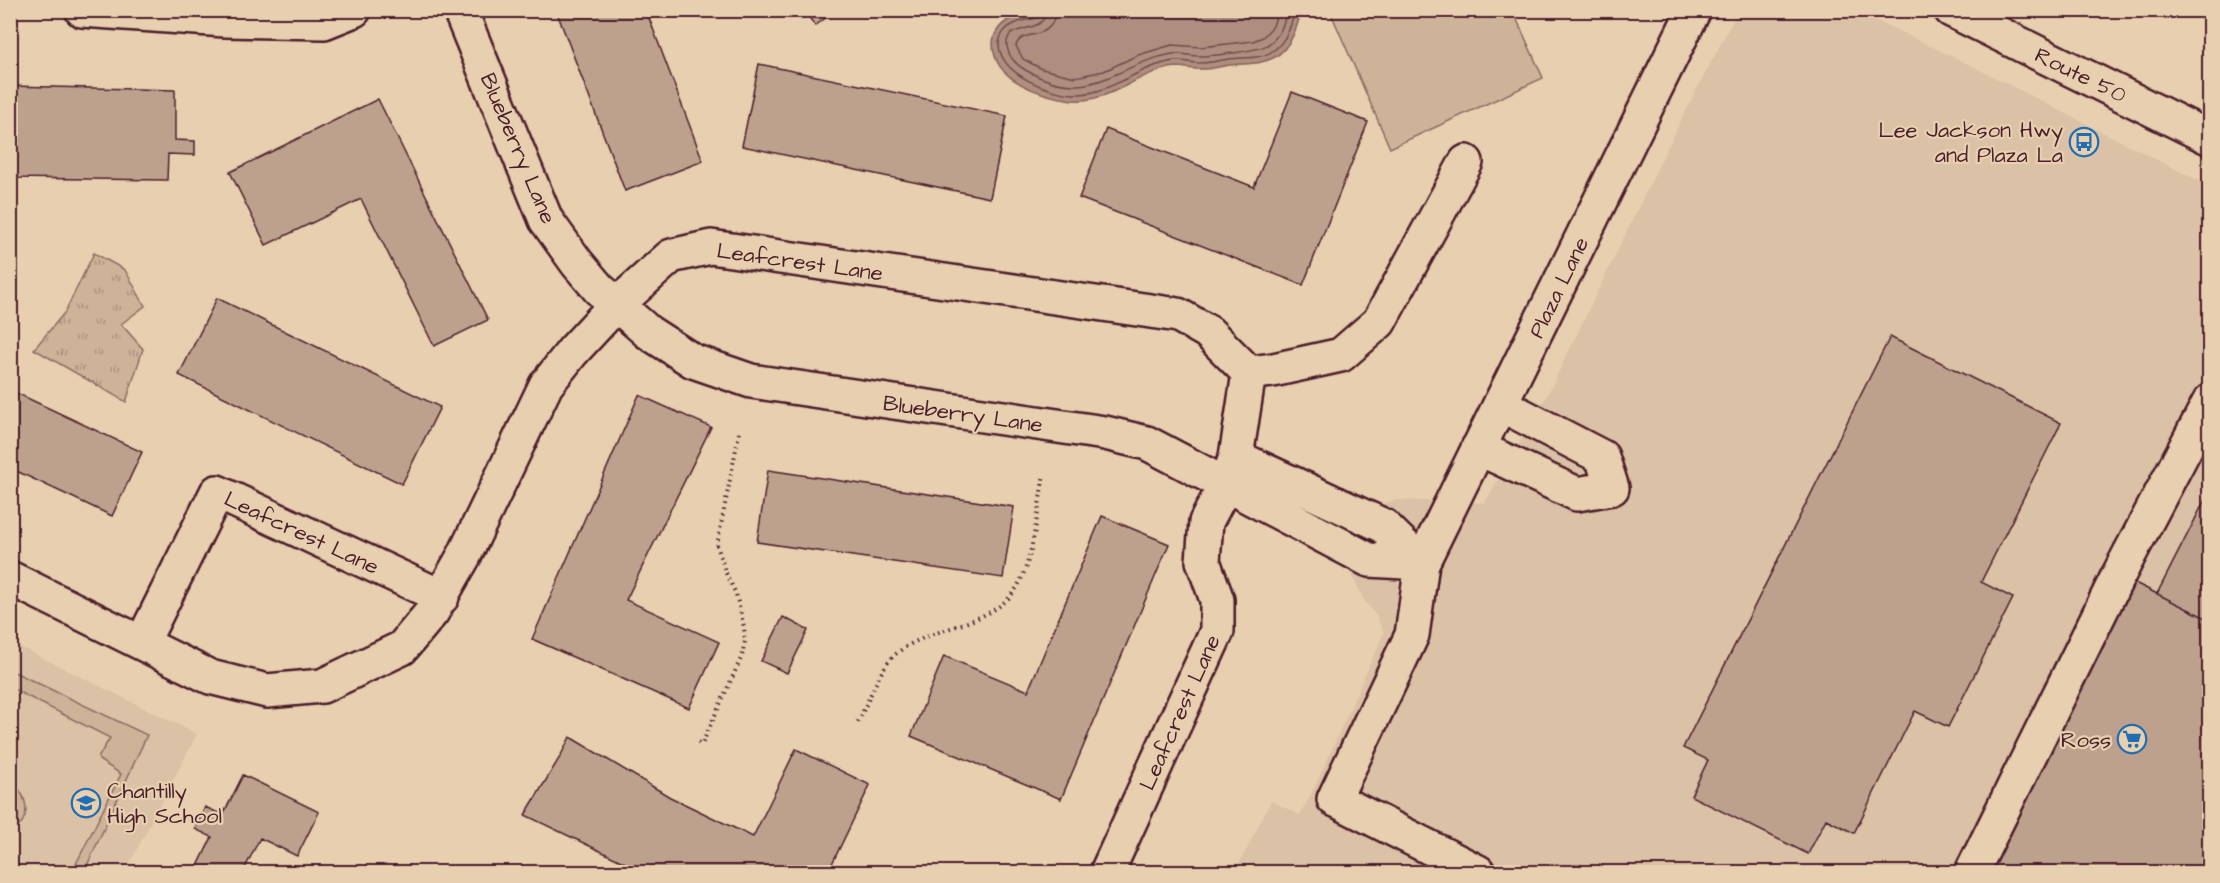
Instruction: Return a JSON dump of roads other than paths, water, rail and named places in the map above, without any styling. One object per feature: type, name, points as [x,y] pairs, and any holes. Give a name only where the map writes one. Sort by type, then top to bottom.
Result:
[{"type":"main road","points":[[82,10],[225,20],[324,22],[354,10]]},
{"type":"main road","name":"Blueberry Lane","points":[[460,10],[546,220],[599,289],[648,332],[693,361],[752,381],[1105,433],[1147,443],[1231,470],[1384,526],[1422,563]]},
{"type":"main road","name":"Plaza Lane","points":[[1478,873],[1334,799],[1412,635],[1422,563],[1695,10]]},
{"type":"main road","name":"Route 50","points":[[1951,10],[2210,138]]},
{"type":"main road","points":[[1249,374],[1341,355],[1379,322],[1466,162]]},
{"type":"main road","name":"Leafcrest Lane","points":[[10,578],[210,676],[267,691],[322,686],[402,648],[432,612],[464,556],[546,385],[573,351],[617,304],[671,256],[711,247],[1178,315],[1208,332],[1249,374],[1231,470],[1206,522],[1203,561],[1216,600],[1217,631],[1107,873]]},
{"type":"main road","points":[[1972,873],[2118,576],[2210,401]]},
{"type":"main road","points":[[1478,448],[1577,494],[1612,488],[1602,457],[1500,404]]},
{"type":"main road","name":"Leafcrest Lane","points":[[142,644],[217,492],[442,597]]},
{"type":"water","points":[[1055,10],[1301,11],[1289,43],[1281,53],[1269,60],[1207,69],[1176,67],[1163,69],[1099,97],[1072,100],[1047,95],[1021,84],[1001,68],[995,57],[993,40],[1004,23],[1020,15]]},
{"type":"place","name":"Lee Jackson Hwy and Plaza La","points":[[2084,142]]},
{"type":"place","name":"Ross","points":[[2132,739]]},
{"type":"place","name":"Chantilly High School","points":[[86,803]]}]
